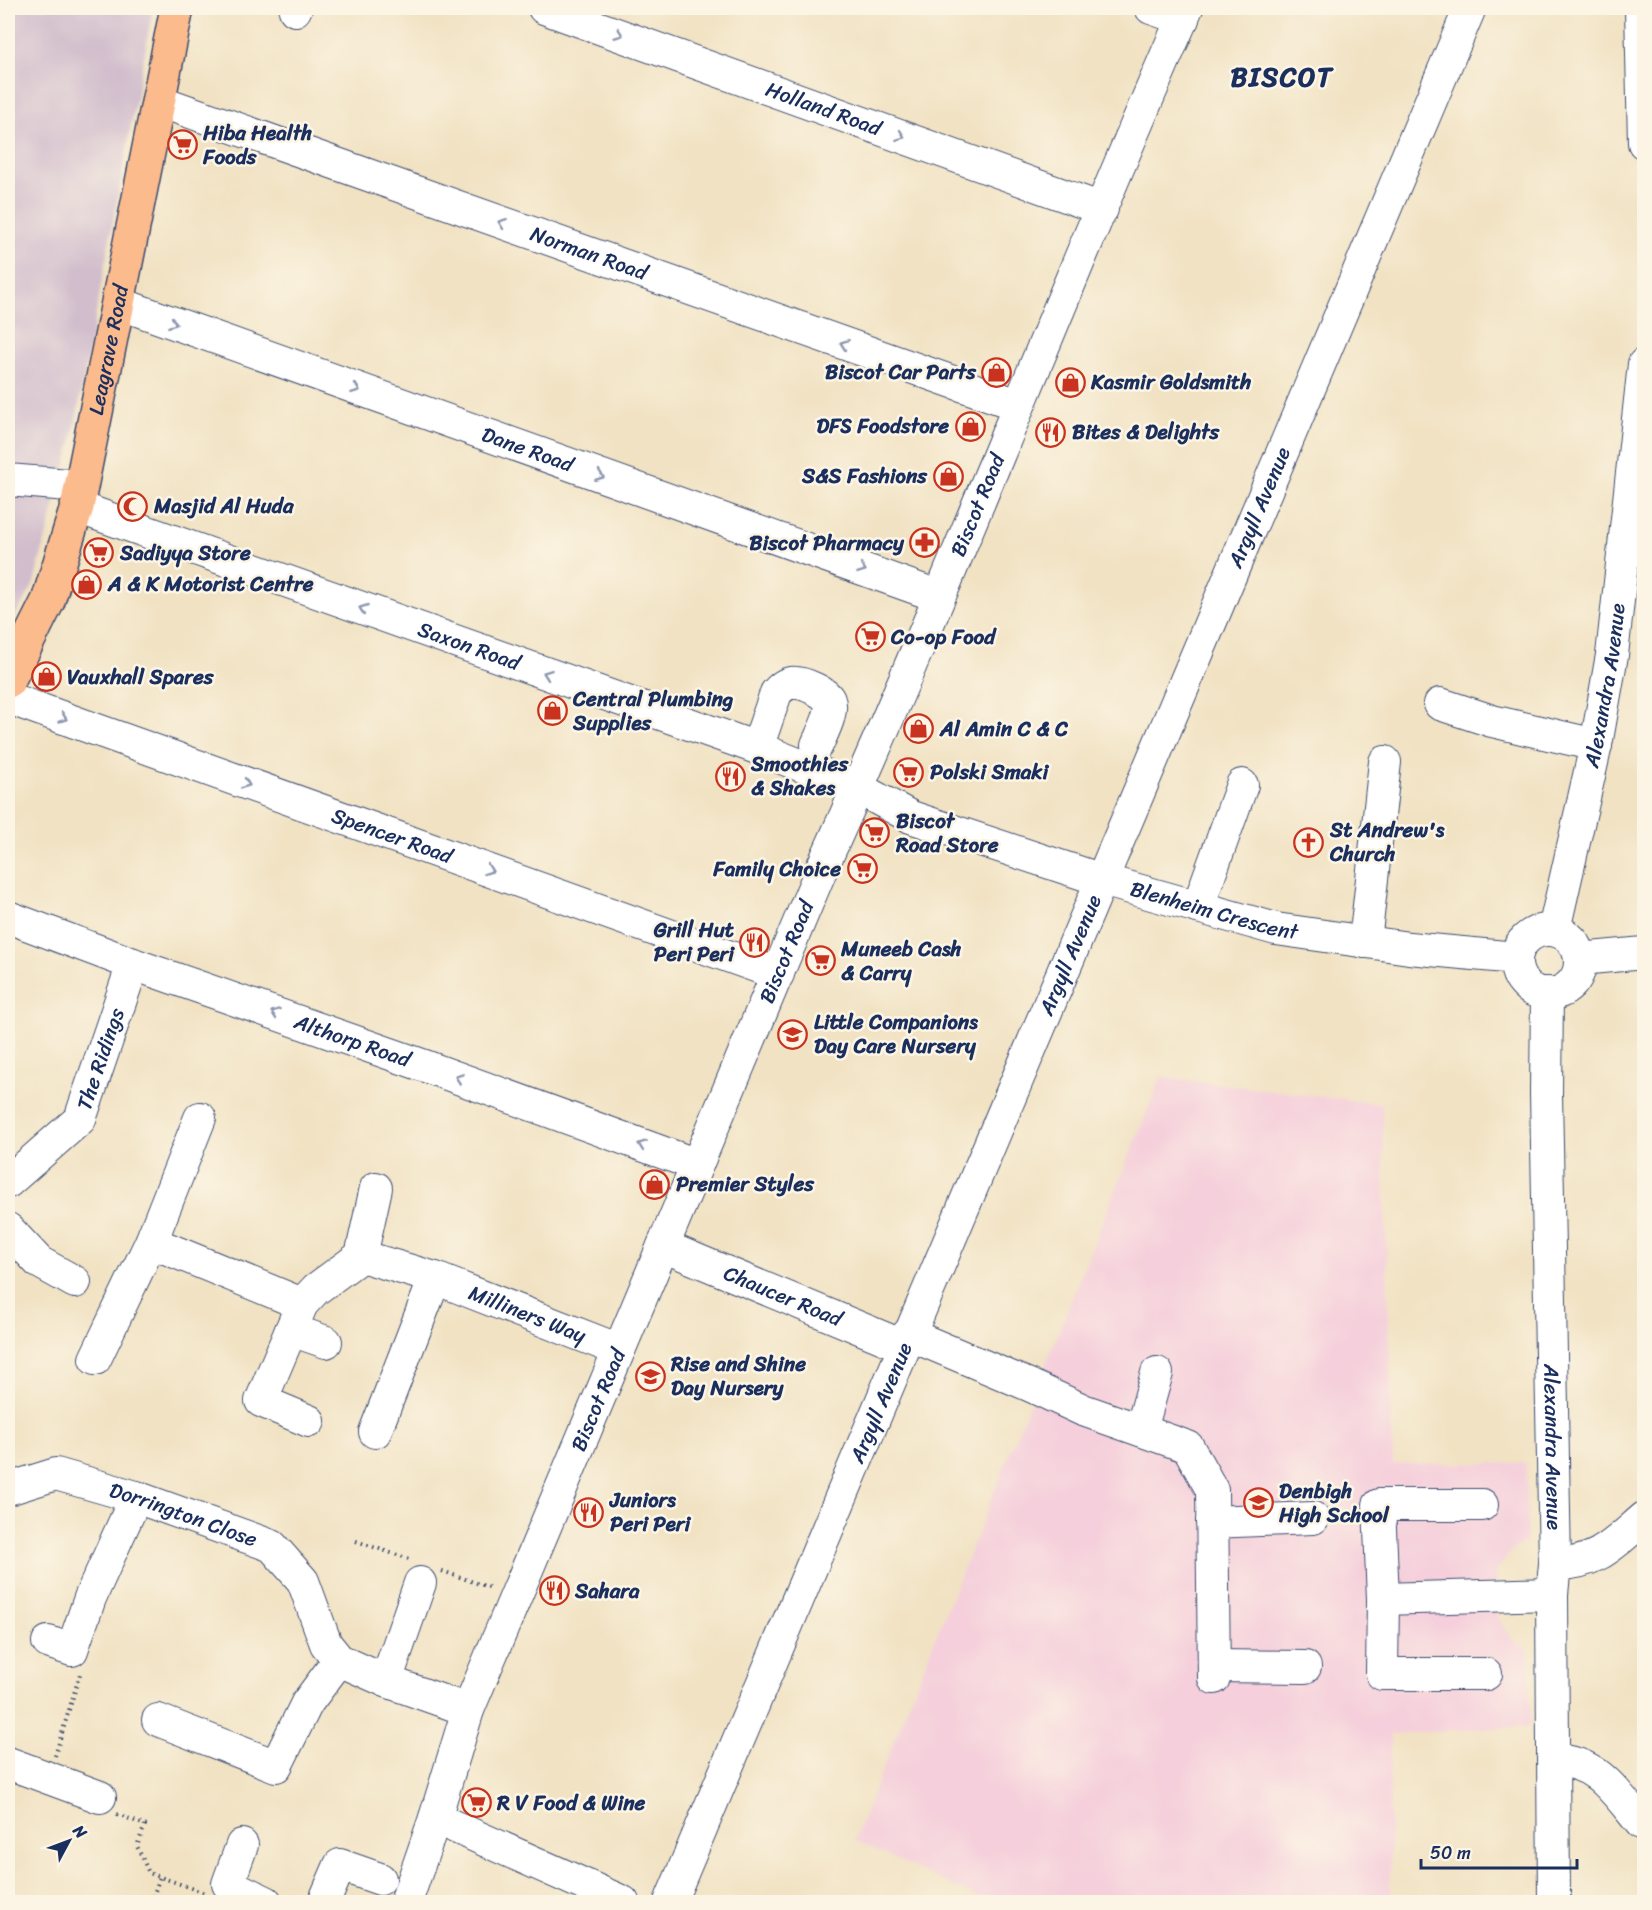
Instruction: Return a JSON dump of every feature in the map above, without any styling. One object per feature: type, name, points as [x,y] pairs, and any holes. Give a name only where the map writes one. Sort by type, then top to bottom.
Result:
[{"type":"main road","name":"Leagrave Road","points":[[8,681],[48,601],[79,497],[177,8]]},
{"type":"street","name":"Holland Road","points":[[550,8],[1102,208]]},
{"type":"street","points":[[1151,8],[1185,13]]},
{"type":"street","name":"Argyll Avenue","points":[[670,1902],[1470,8]]},
{"type":"street","points":[[1641,8],[1644,143]]},
{"type":"street","name":"Biscot Road","points":[[406,1902],[468,1710],[1185,13]]},
{"type":"street","name":"Norman Road","points":[[159,101],[1018,405]]},
{"type":"street","name":"Dane Road","points":[[118,303],[938,596]]},
{"type":"street","name":"Alexandra Avenue","points":[[1554,930],[1596,745],[1612,655],[1644,364]]},
{"type":"street","name":"Saxon Road","points":[[8,480],[79,497],[757,748],[858,788]]},
{"type":"street","points":[[757,748],[776,693],[780,687],[797,683],[825,694],[830,700],[830,710],[817,745]]},
{"type":"street","name":"Spencer Road","points":[[8,698],[778,974]]},
{"type":"street","points":[[1440,704],[1492,721],[1596,745]]},
{"type":"street","points":[[1365,942],[1385,762]]},
{"type":"street","points":[[1198,907],[1242,785]]},
{"type":"street","name":"Blenheim Crescent","points":[[858,788],[911,817],[1101,880],[1276,929],[1409,948],[1516,958]]},
{"type":"street","name":"Althorp Road","points":[[8,917],[133,964],[425,1066],[697,1165]]},
{"type":"street","points":[[1554,930],[1572,940],[1580,959],[1579,970],[1574,980],[1558,992],[1537,992],[1521,978],[1516,958],[1525,939],[1534,933],[1554,930]]},
{"type":"street","points":[[1580,959],[1644,953]]},
{"type":"street","name":"The Ridings","points":[[13,1170],[80,1119],[133,964]]},
{"type":"street","name":"Alexandra Avenue","points":[[1547,993],[1546,1117],[1554,1579],[1554,1902]]},
{"type":"street","points":[[95,1359],[151,1242],[200,1118]]},
{"type":"street","points":[[309,1421],[261,1401],[296,1317],[316,1289],[362,1256],[376,1188]]},
{"type":"street","points":[[8,1229],[39,1262],[75,1282]]},
{"type":"street","points":[[151,1242],[296,1317],[326,1342]]},
{"type":"street","name":"Chaucer Road","points":[[663,1246],[1029,1385],[1083,1410],[1188,1448],[1212,1490],[1214,1672],[1305,1667]]},
{"type":"street","name":"Milliners Way","points":[[362,1256],[435,1278],[619,1350]]},
{"type":"street","points":[[375,1432],[435,1278]]},
{"type":"street","points":[[1141,1430],[1157,1373]]},
{"type":"street","name":"Dorrington Close","points":[[8,1489],[57,1474],[136,1497],[272,1546],[303,1581],[326,1644],[339,1660]]},
{"type":"street","points":[[60,1646],[90,1598],[136,1497]]},
{"type":"street","points":[[1482,1505],[1379,1505],[1383,1599],[1382,1674],[1486,1674]]},
{"type":"street","points":[[1212,1522],[1313,1518]]},
{"type":"street","points":[[1383,1599],[1554,1579],[1569,1565],[1590,1560],[1611,1546],[1644,1518]]},
{"type":"street","points":[[386,1681],[420,1583]]},
{"type":"street","points":[[158,1720],[276,1766],[307,1702],[339,1660],[386,1681],[468,1710]]},
{"type":"street","points":[[1554,1760],[1570,1760],[1602,1777],[1641,1823]]},
{"type":"street","points":[[8,1763],[48,1778],[107,1805]]},
{"type":"street","points":[[435,1818],[623,1902]]},
{"type":"street","points":[[242,1845],[228,1884],[267,1902]]},
{"type":"street","points":[[324,1902],[340,1865],[380,1879]]},
{"type":"path","points":[[48,1778],[83,1665],[60,1646]]},
{"type":"path","points":[[107,1805],[145,1825],[137,1846],[148,1873],[208,1894]]},
{"type":"path","points":[[151,1902],[160,1877]]},
{"type":"shaded area","points":[[8,8],[153,8],[72,441],[33,586],[8,628]]},
{"type":"shaded area","name":"Denbigh High School","points":[[1161,1077],[1382,1104],[1393,1464],[1526,1463],[1527,1541],[1511,1551],[1496,1572],[1494,1596],[1499,1620],[1511,1639],[1528,1650],[1531,1726],[1390,1734],[1390,1902],[988,1902],[854,1840]]},
{"type":"place","name":"Hiba Health Foods","points":[[182,145]]},
{"type":"place","name":"Biscot Car Parts","points":[[997,372]]},
{"type":"place","name":"Kasmir Goldsmith","points":[[1070,382]]},
{"type":"place","name":"DFS Foodstore","points":[[970,426]]},
{"type":"place","name":"Bites & Delights","points":[[1051,432]]},
{"type":"place","name":"S&S Fashions","points":[[948,476]]},
{"type":"place","name":"Masjid Al Huda","points":[[133,506]]},
{"type":"place","name":"Biscot Pharmacy","points":[[925,543]]},
{"type":"place","name":"Sadiyya Store","points":[[99,553]]},
{"type":"place","name":"A & K Motorist Centre","points":[[87,584]]},
{"type":"place","name":"Co-op Food","points":[[870,637]]},
{"type":"place","name":"Vauxhall Spares","points":[[46,677]]},
{"type":"place","name":"Central Plumbing Supplies","points":[[552,711]]},
{"type":"place","name":"Al Amin C & C","points":[[919,729]]},
{"type":"place","name":"Polski Smaki","points":[[909,772]]},
{"type":"place","name":"Smoothies & Shakes","points":[[730,776]]},
{"type":"place","name":"Biscot Road Store","points":[[875,833]]},
{"type":"place","name":"St Andrew's Church","points":[[1309,842]]},
{"type":"place","name":"Family Choice","points":[[862,869]]},
{"type":"place","name":"Grill Hut Peri Peri","points":[[755,942]]},
{"type":"place","name":"Muneeb Cash & Carry","points":[[820,961]]},
{"type":"place","name":"Little Companions Day Care Nursery","points":[[793,1034]]},
{"type":"place","name":"Premier Styles","points":[[655,1184]]},
{"type":"place","name":"Rise and Shine Day Nursery","points":[[650,1376]]},
{"type":"place","name":"Denbigh High School","points":[[1258,1503]]},
{"type":"place","name":"Juniors Peri Peri","points":[[589,1512]]},
{"type":"place","name":"Sahara","points":[[554,1591]]},
{"type":"place","name":"R V Food & Wine","points":[[476,1803]]},
{"type":"district","name":"BISCOT","points":[[1282,77]]}]
